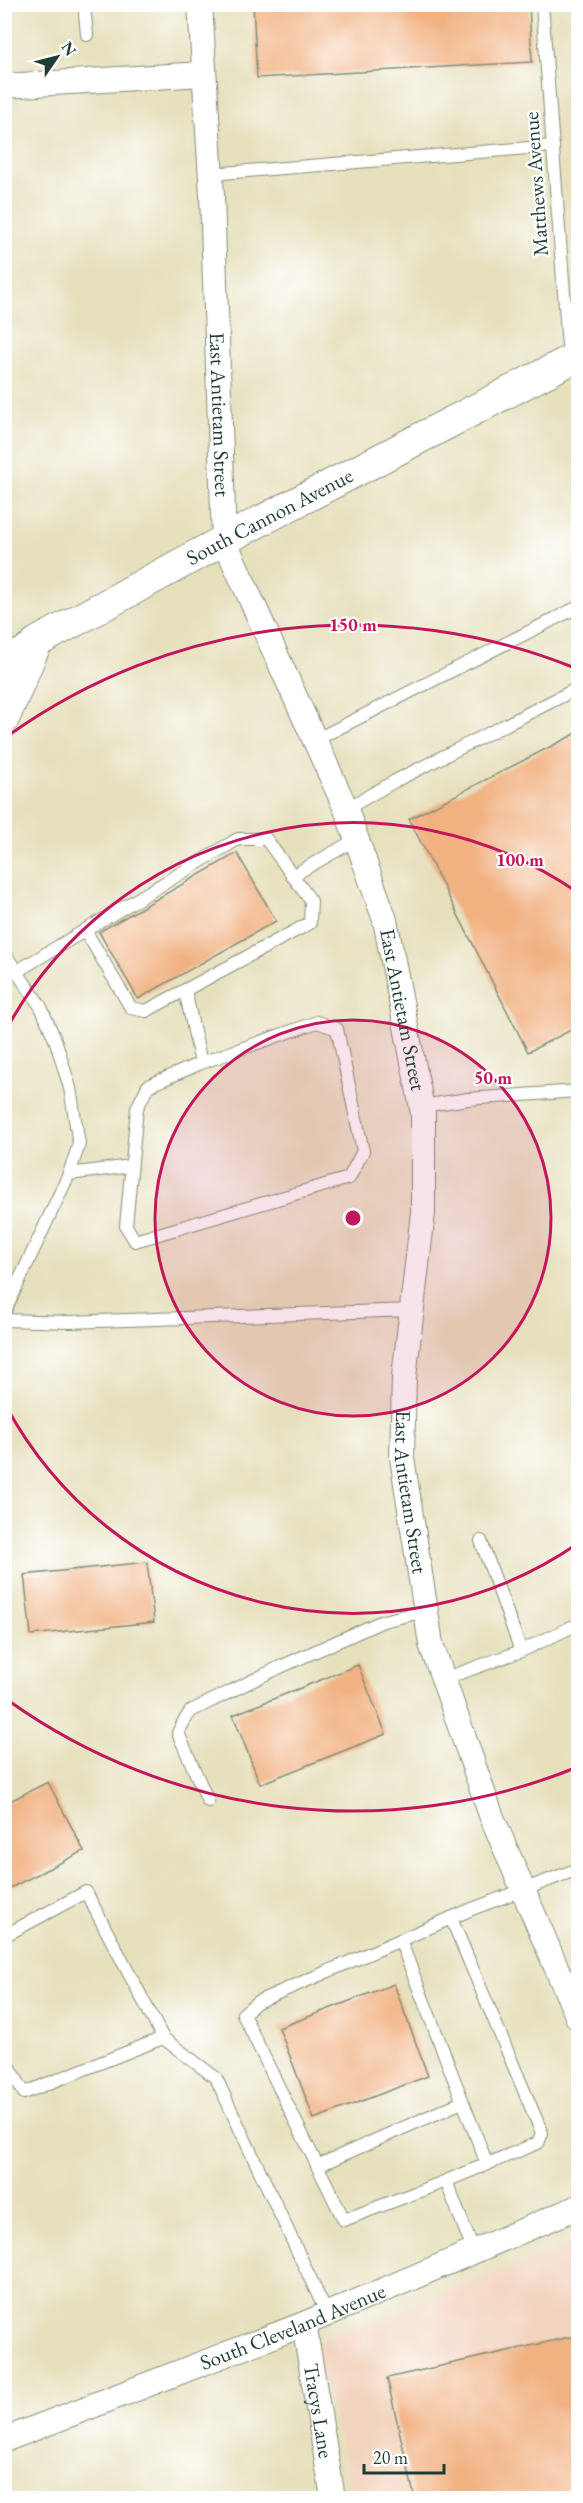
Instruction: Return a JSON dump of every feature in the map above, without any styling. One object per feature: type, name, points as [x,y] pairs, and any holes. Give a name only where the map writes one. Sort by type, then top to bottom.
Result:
[{"type":"street","name":"East Antietam Street","points":[[200,4],[211,174],[224,540],[346,809],[357,839],[385,920],[422,1106],[423,1213],[405,1377],[402,1458],[431,1644],[491,1815],[577,2011]]},
{"type":"street","points":[[4,86],[203,74]]},
{"type":"street","name":"South Cannon Avenue","points":[[37,642],[224,540],[574,358]]},
{"type":"street","points":[[4,660],[37,642]]},
{"type":"street","points":[[4,719],[37,642]]},
{"type":"street","name":"South Cleveland Avenue","points":[[4,2440],[304,2324],[579,2207]]},
{"type":"street","name":"Tracys Lane","points":[[304,2324],[333,2499]]},
{"type":"lane","points":[[84,4],[87,35]]},
{"type":"lane","name":"Matthews Avenue","points":[[542,4],[553,146],[574,358]]},
{"type":"lane","points":[[211,174],[553,146]]},
{"type":"lane","points":[[315,740],[579,607]]},
{"type":"lane","points":[[346,809],[395,780],[579,688]]},
{"type":"lane","points":[[16,971],[238,839],[266,839],[311,902],[310,923],[146,1011],[130,1008],[85,930]]},
{"type":"lane","points":[[292,876],[357,839]]},
{"type":"lane","points":[[4,953],[41,1007],[56,1042],[70,1088],[79,1144],[69,1174],[4,1313]]},
{"type":"lane","points":[[185,990],[201,1063]]},
{"type":"lane","points":[[317,1022],[337,1029],[363,1151],[349,1178],[135,1241],[126,1226],[137,1108],[148,1086],[201,1063],[317,1022]]},
{"type":"lane","points":[[422,1106],[468,1099],[579,1091]]},
{"type":"lane","points":[[69,1174],[131,1166]]},
{"type":"lane","points":[[4,1320],[69,1322],[412,1310]]},
{"type":"lane","points":[[481,1541],[521,1651]]},
{"type":"lane","points":[[208,1801],[178,1733],[192,1711],[278,1668],[383,1621],[426,1611]]},
{"type":"lane","points":[[444,1679],[521,1651],[579,1624]]},
{"type":"lane","points":[[451,1918],[542,2133],[538,2143],[344,2220],[243,2014],[256,2002],[451,1918],[579,1869]]},
{"type":"lane","points":[[4,1936],[86,1892],[163,2038],[216,2078],[327,2314]]},
{"type":"lane","points":[[400,1940],[487,2164]]},
{"type":"lane","points":[[4,2056],[24,2093],[163,2038]]},
{"type":"lane","points":[[317,2166],[462,2102]]},
{"type":"lane","points":[[446,2181],[474,2252]]},
{"type":"shaded area","points":[[578,2242],[578,2498],[354,2498],[315,2343]]},
{"type":"building","points":[[253,4],[529,4],[532,62],[257,78]]},
{"type":"building","points":[[579,732],[579,1026],[528,1052],[409,819]]},
{"type":"building","points":[[237,853],[276,921],[138,999],[99,932]]},
{"type":"building","points":[[147,1562],[154,1622],[31,1635],[24,1575]]},
{"type":"building","points":[[358,1665],[386,1734],[260,1784],[233,1715]]},
{"type":"building","points":[[48,1782],[84,1851],[4,1891],[4,1804]]},
{"type":"building","points":[[394,1984],[428,2076],[314,2119],[279,2028]]},
{"type":"building","points":[[579,2335],[579,2499],[415,2499],[387,2378]]}]
